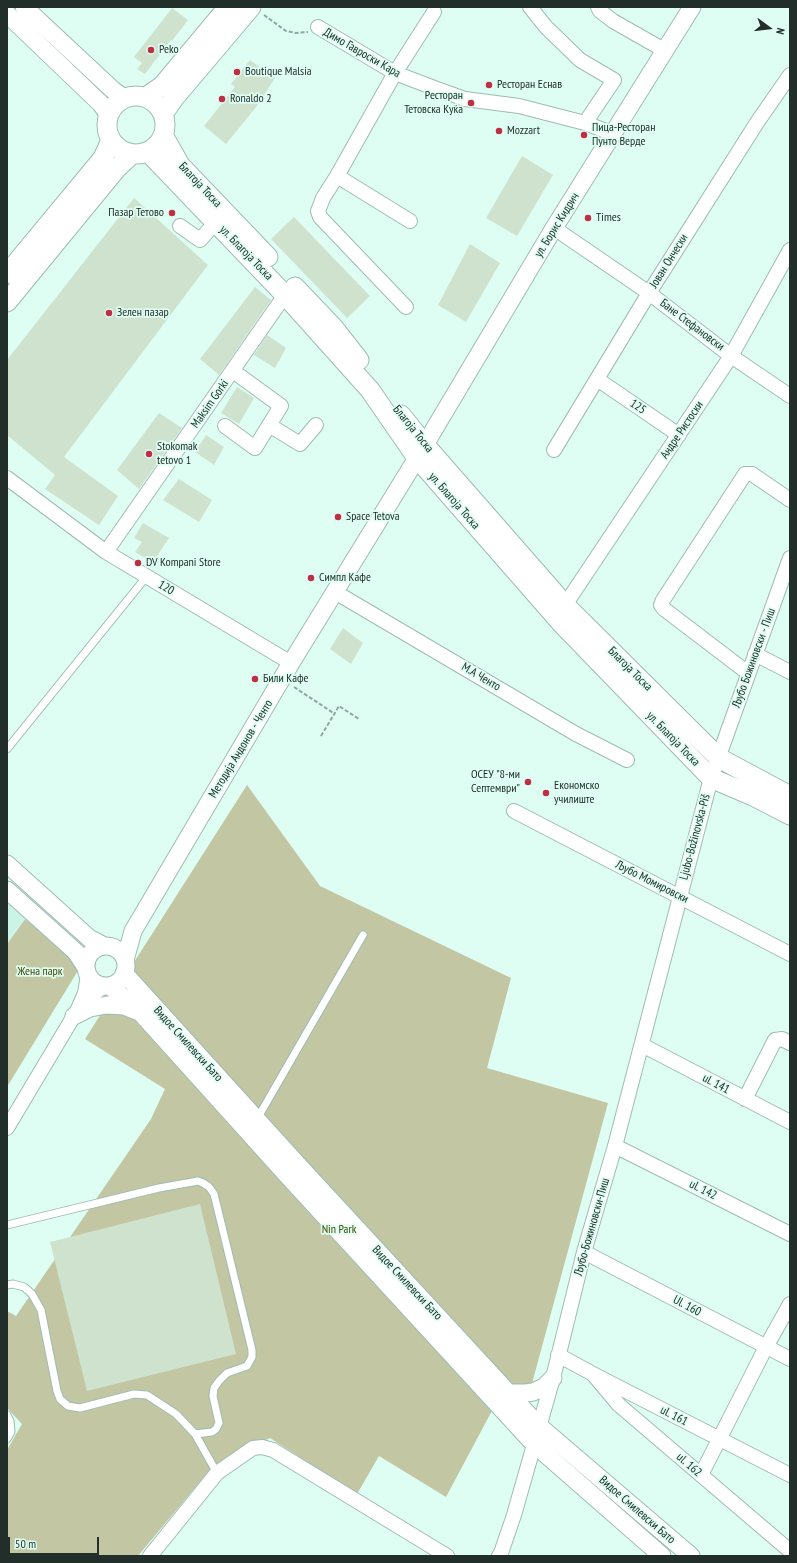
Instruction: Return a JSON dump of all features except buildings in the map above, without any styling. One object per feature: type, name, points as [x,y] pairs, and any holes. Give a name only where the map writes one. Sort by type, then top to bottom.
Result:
[{"type":"main road","points":[[146,97],[162,86],[228,7]]},
{"type":"main road","points":[[163,114],[175,97],[255,9]]},
{"type":"main road","points":[[7,302],[117,168],[140,153],[157,145],[163,135],[165,121],[163,114],[156,104],[146,97],[135,96],[124,98],[114,105],[108,114],[107,128],[111,140],[120,150],[140,153]]},
{"type":"main road","name":"Благоја Тоска","points":[[163,135],[180,165],[334,328],[421,452],[565,605],[719,758],[790,796]]},
{"type":"main road","points":[[7,274],[103,158],[111,140]]},
{"type":"main road","name":"ул. Благоја Тоска","points":[[140,153],[216,222],[285,295],[370,390],[562,624],[711,778],[753,796],[790,815]]},
{"type":"street","points":[[24,7],[113,90],[124,98]]},
{"type":"street","points":[[530,7],[546,27],[580,60],[614,80],[586,123]]},
{"type":"street","points":[[598,7],[600,11],[613,21],[664,50]]},
{"type":"street","name":"ул. Борис Кидрич","points":[[421,452],[554,228],[692,7]]},
{"type":"street","points":[[406,307],[320,216],[318,211],[323,198],[395,73],[434,9]]},
{"type":"street","points":[[7,14],[100,104],[108,114]]},
{"type":"street","name":"Димо Гавроски Кара","points":[[318,28],[395,73],[465,98],[519,106],[586,123],[614,134]]},
{"type":"street","name":"Јован Ончески","points":[[554,450],[649,293],[758,121],[790,76]]},
{"type":"street","points":[[337,176],[410,221]]},
{"type":"street","points":[[180,226],[200,240],[216,222]]},
{"type":"street","name":"Бане Стефановски","points":[[554,228],[649,293],[732,356],[790,396]]},
{"type":"street","name":"Андре Ристоски","points":[[565,605],[732,356],[790,250]]},
{"type":"street","name":"Maksim Gorki","points":[[106,552],[285,295]]},
{"type":"street","points":[[225,426],[255,448],[281,406],[233,371]]},
{"type":"street","name":"125","points":[[597,379],[679,435]]},
{"type":"street","points":[[269,425],[300,444],[316,425]]},
{"type":"street","name":"Методија Андонов - Ченто","points":[[125,967],[133,931],[292,663],[421,452]]},
{"type":"street","points":[[748,673],[664,609],[662,605],[663,600],[745,474],[752,474],[790,500]]},
{"type":"street","name":"120","points":[[9,483],[106,552],[292,663]]},
{"type":"street","name":"Љубо Божиновски - Пиш","points":[[711,778],[790,558]]},
{"type":"street","name":"М.А Ченто","points":[[335,592],[576,734],[627,760]]},
{"type":"street","points":[[755,654],[790,672]]},
{"type":"street","name":"Ljubo-Božinovska-Piš","points":[[679,896],[711,778]]},
{"type":"street","name":"Љубо Момировски","points":[[514,811],[790,954]]},
{"type":"street","points":[[7,864],[90,938],[117,949],[122,954],[125,967],[121,979],[90,996],[76,1013],[7,1128]]},
{"type":"street","points":[[7,890],[76,952],[92,980],[97,984],[107,986]]},
{"type":"street","name":"Љубо-Божиновски-Пиш","points":[[499,1556],[514,1515],[553,1378],[584,1252],[615,1146],[642,1045],[679,896]]},
{"type":"street","name":"Методија Андонов - Ченто","points":[[107,946],[133,931]]},
{"type":"street","points":[[76,1013],[84,993],[87,959],[91,952],[97,948],[107,946]]},
{"type":"street","name":"Видое Смилевски Бато","points":[[125,967],[257,1120],[539,1426],[691,1556]]},
{"type":"street","name":"Видое Смилевски Бато","points":[[107,986],[140,1012],[286,1174],[534,1444],[662,1556]]},
{"type":"street","points":[[76,1013],[90,1008],[107,1005],[124,1006],[140,1012]]},
{"type":"street","points":[[745,1099],[775,1040],[778,1038],[790,1043]]},
{"type":"street","name":"ul. 141","points":[[642,1045],[790,1122]]},
{"type":"street","name":"ul. 142","points":[[615,1146],[790,1234]]},
{"type":"street","name":"Ul. 160","points":[[584,1252],[790,1359]]},
{"type":"street","points":[[701,1475],[766,1347],[790,1304]]},
{"type":"street","name":"ul. 161","points":[[558,1354],[593,1374],[790,1475]]},
{"type":"street","name":"ul. 162","points":[[593,1374],[620,1405],[790,1552]]},
{"type":"street","points":[[509,1393],[526,1394],[533,1392],[544,1387],[553,1378]]},
{"type":"street","points":[[150,1556],[217,1473],[253,1448],[262,1447],[272,1450],[448,1556]]},
{"type":"lane","points":[[9,745],[147,576]]},
{"type":"lane","points":[[257,1120],[363,935]]},
{"type":"lane","points":[[7,1225],[159,1188],[198,1181],[209,1187],[214,1194],[252,1350],[252,1357],[247,1366],[227,1373],[218,1381],[214,1388],[213,1396],[219,1423],[216,1429],[212,1432],[195,1434]]},
{"type":"lane","points":[[7,1285],[14,1284],[24,1287],[32,1294],[41,1310],[57,1391],[60,1399],[68,1406],[80,1408],[134,1394],[147,1395],[176,1414],[195,1434],[217,1473]]},
{"type":"lane","points":[[7,1415],[10,1421],[11,1432],[7,1439]]},
{"type":"path","points":[[255,9],[286,31],[305,33],[318,28]]},
{"type":"path","points":[[293,686],[335,714]]},
{"type":"path","points":[[321,736],[339,706],[359,719]]},
{"type":"shaded area","points":[[7,900],[26,916],[7,943]]},
{"type":"green space","name":"Nin Park","points":[[247,785],[320,886],[511,978],[487,1068],[608,1103],[524,1413],[495,1405],[446,1497],[379,1456],[357,1494],[270,1438],[213,1466],[138,1556],[7,1556],[7,1450],[22,1424],[7,1408],[7,1311],[16,1316],[151,1119],[165,1089],[85,1039]]},
{"type":"green space","name":"Жена парк","points":[[25,919],[82,964],[7,1087],[7,944]]},
{"type":"place","name":"Peko","points":[[151,50]]},
{"type":"place","name":"Boutique Malsia","points":[[237,72]]},
{"type":"place","name":"Ресторан Еснав","points":[[489,85]]},
{"type":"place","name":"Ronaldo 2","points":[[222,99]]},
{"type":"place","name":"Ресторан Тетовска Куќа","points":[[471,103]]},
{"type":"place","name":"Mozzart","points":[[499,131]]},
{"type":"place","name":"Пица-Ресторан Пунто Верде","points":[[584,135]]},
{"type":"place","name":"Пазар Тетово","points":[[172,213]]},
{"type":"place","name":"Times","points":[[588,218]]},
{"type":"place","name":"Зелен пазар","points":[[109,313]]},
{"type":"place","name":"Stokomak tetovo 1","points":[[149,454]]},
{"type":"place","name":"Space Tetova","points":[[338,517]]},
{"type":"place","name":"DV Kompani Store","points":[[138,563]]},
{"type":"place","name":"Симпл Кафе","points":[[311,578]]},
{"type":"place","name":"Били Кафе","points":[[255,679]]},
{"type":"place","name":"ОСЕУ \"8-ми Септември\"","points":[[528,782]]},
{"type":"place","name":"Економско училиште","points":[[546,793]]}]
